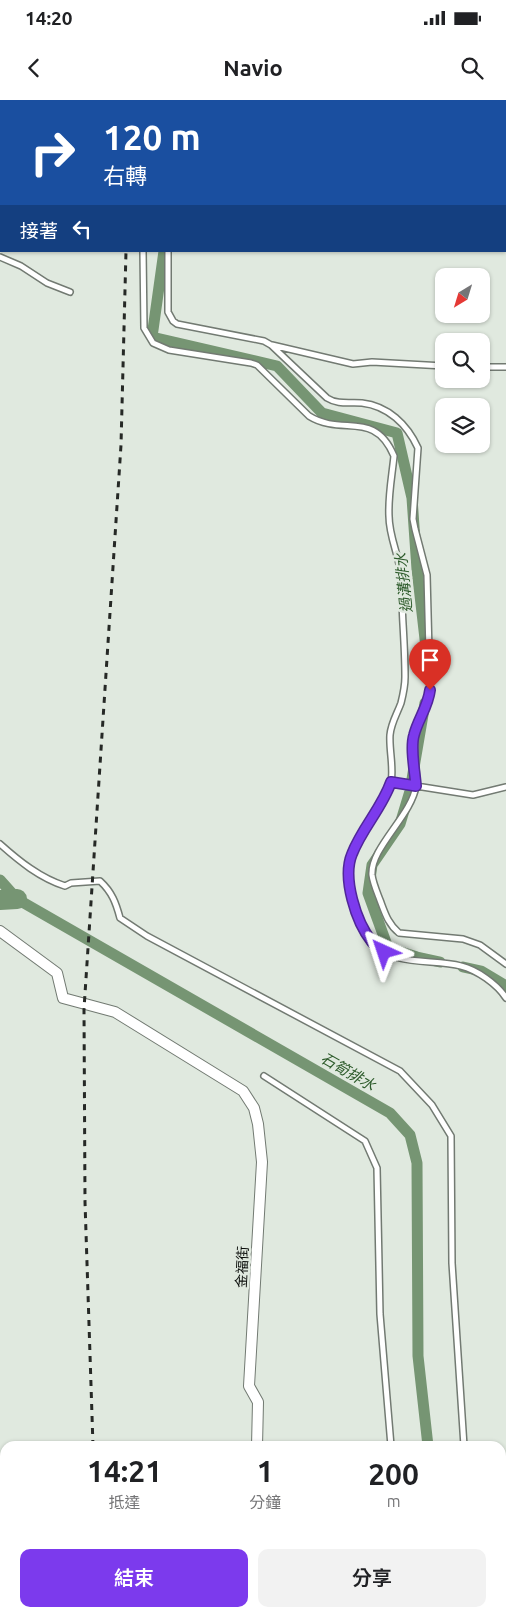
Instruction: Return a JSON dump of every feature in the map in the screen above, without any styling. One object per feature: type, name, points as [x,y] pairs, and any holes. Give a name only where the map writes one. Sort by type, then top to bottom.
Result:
[{"type":"street","name":"金福街","points":[[0,931],[57,973],[63,998],[115,1012],[243,1091],[254,1108],[258,1124],[262,1162],[248,1386],[258,1402],[257,1441]]},
{"type":"lane","points":[[143,252],[144,328],[153,343],[163,349],[257,365],[309,416],[327,424],[364,427],[374,431],[386,440],[394,456],[388,516],[390,534],[401,573],[405,674],[401,703],[392,724],[390,735],[391,782],[386,796],[351,855],[348,872],[350,888],[355,907],[364,928],[373,942],[384,952],[394,957],[460,965],[486,980],[502,992],[506,998]]},
{"type":"lane","points":[[168,252],[168,312],[177,324],[264,341],[353,364],[372,362],[435,366]]},
{"type":"lane","points":[[0,256],[22,266],[47,283],[70,292]]},
{"type":"lane","points":[[271,344],[332,401],[374,405],[393,415],[408,429],[418,448],[413,519],[427,574],[430,690],[427,704],[414,735],[416,786],[403,815],[379,852],[373,865],[372,874],[387,919],[399,933],[463,939],[480,945],[506,964]]},
{"type":"lane","points":[[490,367],[506,367]]},
{"type":"lane","points":[[391,782],[473,795],[506,787]]},
{"type":"lane","points":[[0,844],[43,877],[65,886],[71,883],[100,881],[114,897],[120,918],[147,936],[400,1071],[432,1105],[451,1136],[452,1263],[464,1441]]},
{"type":"lane","points":[[264,1076],[365,1141],[377,1168],[380,1314],[391,1441]]},
{"type":"waterway","name":"過溝排水","points":[[164,252],[152,337],[277,366],[322,413],[397,433],[412,498],[417,569],[428,665]]},
{"type":"waterway","name":"過溝排水","points":[[425,703],[410,791],[400,824],[372,865],[368,893],[388,948],[440,962]]},
{"type":"waterway","name":"石筍排水","points":[[0,880],[17,899],[390,1113],[410,1135],[417,1163],[418,1356],[427,1441]]},
{"type":"waterway","points":[[0,900],[17,899]]},
{"type":"waterway","name":"過溝排水","points":[[463,967],[481,971],[506,986]]},
{"type":"railway","points":[[93,1441],[85,1202],[84,1009],[121,445],[126,252]]},
{"type":"route","points":[[384,952],[373,942],[364,928],[355,907],[348,872],[351,855],[386,796],[391,782],[416,786],[414,735],[427,704],[430,690]]}]
